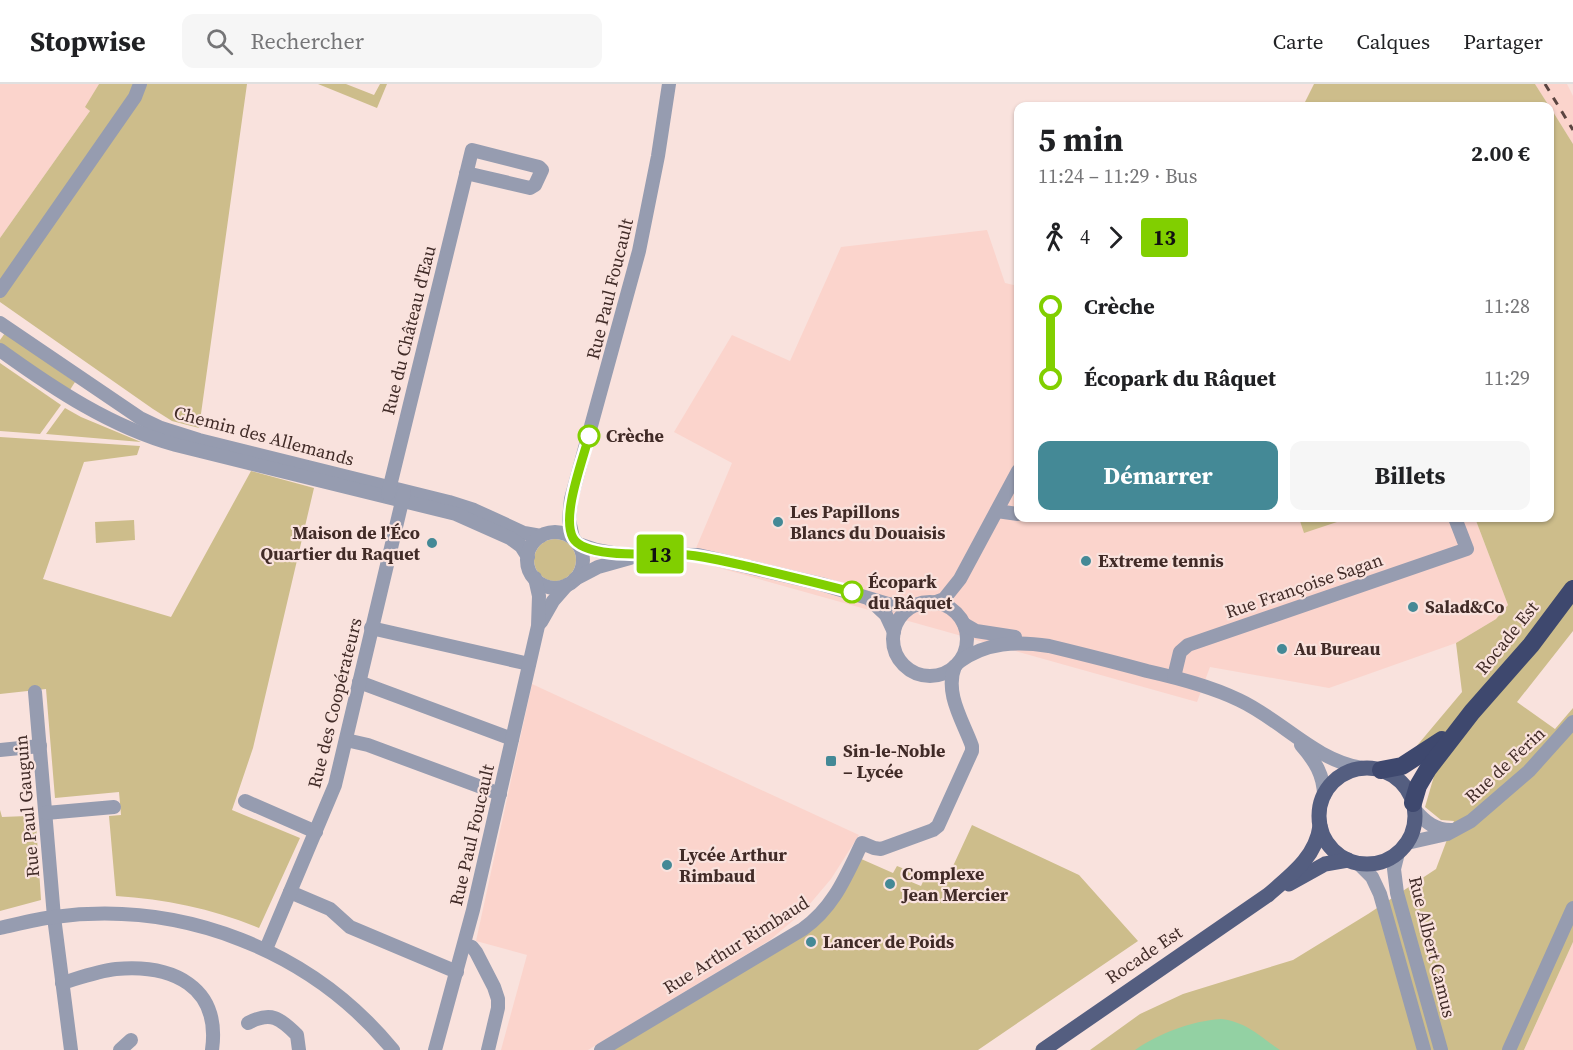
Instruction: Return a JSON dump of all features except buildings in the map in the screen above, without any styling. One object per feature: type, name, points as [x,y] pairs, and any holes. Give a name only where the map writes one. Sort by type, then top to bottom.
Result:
[{"type":"highway","name":"Rocade Est","points":[[1414,807],[1418,786],[1425,773],[1472,712],[1531,645],[1573,589]]},
{"type":"highway","name":"Rocade Est","points":[[1381,770],[1397,768],[1412,761],[1440,741],[1472,712]]},
{"type":"main road","points":[[1362,768],[1381,770],[1402,783],[1414,807],[1414,827],[1402,848],[1379,862],[1353,861],[1332,848],[1326,840],[1320,826],[1320,810],[1324,796],[1338,778],[1349,772],[1362,768]]},
{"type":"main road","name":"Rocade Est","points":[[1268,895],[1311,853],[1319,836],[1320,826]]},
{"type":"main road","name":"Rocade Est","points":[[1043,1050],[1268,895],[1325,864],[1353,861]]},
{"type":"street","points":[[0,291],[135,97],[140,84]]},
{"type":"street","name":"Rue Paul Foucault","points":[[576,541],[569,520],[571,499],[639,251],[658,156],[669,84]]},
{"type":"street","name":"Rue du Château d'Eau","points":[[389,492],[466,173],[472,150],[539,167],[542,170],[535,185],[530,188],[466,173]]},
{"type":"street","name":"Chemin des Allemands","points":[[0,323],[135,415],[152,424],[199,440],[389,492]]},
{"type":"street","name":"Chemin des Allemands","points":[[0,350],[69,397],[112,421],[148,436],[176,445],[458,505],[524,533],[543,535]]},
{"type":"street","points":[[647,555],[605,564],[559,587],[548,586],[535,578],[529,567],[528,557],[532,545],[543,535],[561,532],[603,552],[698,555],[821,584],[888,604],[933,603],[944,599],[960,579],[1014,479]]},
{"type":"street","name":"Chemin des Allemands","points":[[403,495],[485,525],[514,541],[528,557]]},
{"type":"street","name":"Rue des Coopérateurs","points":[[266,949],[333,791],[403,495]]},
{"type":"street","name":"Rue Paul Foucault","points":[[543,535],[571,499]]},
{"type":"street","points":[[998,511],[1014,513]]},
{"type":"street","name":"Rue Françoise Sagan","points":[[1174,677],[1180,652],[1188,645],[1467,549],[1457,522]]},
{"type":"street","points":[[571,582],[580,572],[583,562],[582,551],[576,541]]},
{"type":"street","name":"Rue Paul Foucault","points":[[435,1050],[465,945],[538,626],[539,596],[535,578]]},
{"type":"street","points":[[956,707],[951,679],[966,646],[967,635],[956,605],[960,579]]},
{"type":"street","name":"Rue Paul Foucault","points":[[538,626],[553,600],[571,582]]},
{"type":"street","points":[[861,595],[882,611],[894,632]]},
{"type":"street","points":[[933,603],[949,608],[962,622],[976,631],[1030,640],[1211,688],[1259,710],[1287,731],[1335,761],[1362,768]]},
{"type":"street","points":[[916,605],[903,614],[897,622],[894,647],[898,658],[906,668],[941,685],[956,707]]},
{"type":"street","points":[[371,628],[529,664]]},
{"type":"street","points":[[922,676],[940,675],[975,652],[990,646],[1020,643],[1049,646]]},
{"type":"street","points":[[359,682],[512,739]]},
{"type":"street","name":"Rue Paul Gauguin","points":[[35,692],[54,917],[71,1050]]},
{"type":"street","name":"Rue Arthur Rimbaud","points":[[601,1050],[810,924],[831,903],[862,843],[882,849],[933,830],[938,826],[972,751],[956,707]]},
{"type":"street","name":"Rue de Ferin","points":[[1402,848],[1417,839],[1442,836],[1458,829],[1477,816],[1529,771],[1573,722]]},
{"type":"street","points":[[1287,731],[1315,763],[1323,778],[1324,796]]},
{"type":"street","points":[[346,740],[368,745],[500,794]]},
{"type":"street","points":[[0,750],[40,746]]},
{"type":"street","points":[[245,801],[316,832]]},
{"type":"street","points":[[46,813],[114,807]]},
{"type":"street","points":[[1414,807],[1437,828],[1458,829]]},
{"type":"street","name":"Rue Albert Camus","points":[[1402,848],[1394,869],[1397,893],[1441,1050]]},
{"type":"street","name":"Rue Albert Camus","points":[[1353,861],[1368,872],[1380,894],[1424,1050]]},
{"type":"street","points":[[290,892],[330,909],[350,927],[457,972]]},
{"type":"street","points":[[1509,1050],[1573,908]]},
{"type":"street","points":[[0,928],[54,917],[103,913],[161,918],[213,929],[266,949],[300,969],[338,995],[393,1050]]},
{"type":"street","points":[[465,945],[472,947],[476,952],[497,995],[498,1008],[488,1050]]},
{"type":"street","points":[[62,983],[105,971],[122,969],[154,971],[185,980],[197,989],[208,1008],[213,1024],[212,1050]]},
{"type":"street","points":[[248,1023],[266,1016],[278,1019],[296,1033],[299,1050]]},
{"type":"street","points":[[120,1050],[131,1040]]},
{"type":"shaded area","points":[[0,84],[99,84],[86,107],[90,111],[0,238]]},
{"type":"shaded area","points":[[99,84],[247,84],[199,428],[172,421],[153,409],[0,302],[0,238],[90,111],[85,107]]},
{"type":"shaded area","points":[[318,84],[346,84],[374,95],[380,84],[387,84],[377,108]]},
{"type":"shaded area","points":[[1314,84],[1535,84],[1546,102],[1305,102]]},
{"type":"shaded area","points":[[1535,84],[1567,84],[1573,96],[1573,144],[1554,114],[1554,102],[1546,102]]},
{"type":"shaded area","points":[[1554,113],[1573,144],[1573,631],[1517,702],[1555,729],[1573,708],[1573,942],[1524,1050],[1090,1050],[1140,1014],[1183,994],[1293,960],[1436,869],[1454,821],[1441,820],[1425,807],[1434,776],[1415,748],[1462,692],[1456,643],[1496,619],[1508,605],[1477,522],[1554,522]]},
{"type":"shaded area","points":[[987,230],[1005,283],[1014,285],[1014,522],[1477,522],[1508,605],[1496,619],[1456,643],[1329,688],[1210,667],[1197,702],[691,560],[732,463],[674,432],[732,335],[790,361],[841,247]]},
{"type":"shaded area","points":[[5,333],[75,382],[68,393],[0,345],[0,340]]},
{"type":"shaded area","points":[[0,363],[61,405],[40,434],[0,431]]},
{"type":"shaded area","points":[[65,408],[81,417],[141,442],[46,434]]},
{"type":"shaded area","points":[[0,437],[140,446],[137,455],[84,462],[43,579],[171,617],[251,471],[314,488],[253,748],[232,810],[300,838],[259,928],[224,915],[189,906],[116,896],[109,816],[121,815],[119,792],[55,798],[46,689],[0,694]]},
{"type":"shaded area","points":[[134,520],[135,540],[96,543],[95,522]]},
{"type":"shaded area","points":[[1300,522],[1337,522],[1304,533]]},
{"type":"shaded area","points":[[555,539],[570,545],[576,560],[570,575],[555,581],[540,575],[534,560],[540,545]]},
{"type":"shaded area","name":"Lycée Arthur Rimbaud","points":[[532,684],[859,835],[831,879],[803,912],[770,940],[588,1050],[501,1050],[527,955],[476,941]]},
{"type":"shaded area","points":[[0,810],[2,817],[27,816],[27,822],[36,823],[41,900],[0,911]]},
{"type":"shaded area","points":[[972,825],[1079,875],[1138,941],[978,1050],[610,1050],[808,930],[859,858],[893,873],[897,866],[912,872],[909,881],[921,886],[929,869],[948,877]]},
{"type":"shaded area","points":[[1573,942],[1573,1050],[1524,1050],[1530,1037]]},
{"type":"shaded area","points":[[1221,1019],[1246,1026],[1280,1050],[1135,1050],[1176,1029],[1198,1022]]},
{"type":"railway","points":[[1545,84],[1573,130]]},
{"type":"bus line","name":"13","points":[[589,436],[571,499],[569,516],[570,529],[578,544],[618,554],[698,555],[852,592]]},
{"type":"place","name":"Crèche","points":[[589,436]]},
{"type":"place","name":"Les Papillons Blancs du Douaisis","points":[[778,522]]},
{"type":"place","name":"Maison de l'Éco Quartier du Raquet","points":[[432,543]]},
{"type":"place","name":"Extreme tennis","points":[[1086,561]]},
{"type":"place","name":"Écopark du Râquet","points":[[852,592]]},
{"type":"place","name":"Salad&Co","points":[[1413,607]]},
{"type":"place","name":"Au Bureau","points":[[1282,649]]},
{"type":"place","name":"Sin-le-Noble – Lycée","points":[[831,761]]},
{"type":"place","name":"Lycée Arthur Rimbaud","points":[[667,865]]},
{"type":"place","name":"Complexe Jean Mercier","points":[[890,884]]},
{"type":"place","name":"Lancer de Poids","points":[[811,942]]}]
